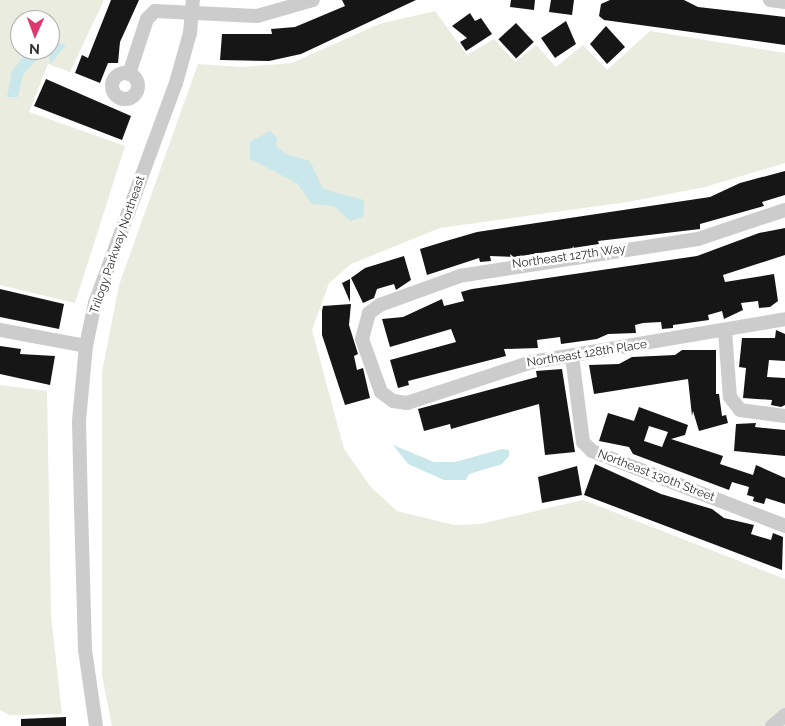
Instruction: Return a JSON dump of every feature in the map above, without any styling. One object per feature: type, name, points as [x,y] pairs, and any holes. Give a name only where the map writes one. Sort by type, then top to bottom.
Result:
[{"type":"street","points":[[129,74],[150,15],[160,8],[195,4],[257,16],[313,0]]},
{"type":"street","points":[[770,0],[785,2]]},
{"type":"street","name":"Trilogy Parkway Northeast","points":[[96,726],[85,650],[81,499],[79,421],[86,346],[95,303],[176,83],[195,4]]},
{"type":"street","name":"Northeast 127th Way","points":[[393,401],[381,392],[362,339],[364,324],[380,304],[460,276],[698,238],[785,210]]},
{"type":"street","name":"Northeast 128th Place","points":[[393,401],[407,403],[503,370],[785,319]]},
{"type":"street","points":[[0,330],[86,346]]},
{"type":"street","points":[[725,331],[730,397],[740,410],[785,416]]},
{"type":"street","name":"Northeast 130th Street","points":[[572,356],[592,451],[785,526]]},
{"type":"street","points":[[772,726],[785,715]]},
{"type":"shaded area","points":[[0,0],[104,0],[70,72],[48,64],[29,112],[125,146],[75,303],[0,285]]},
{"type":"shaded area","points":[[435,11],[467,55],[494,39],[515,62],[536,45],[556,67],[583,45],[607,70],[650,31],[785,53],[785,163],[705,187],[627,202],[440,228],[351,264],[329,283],[312,330],[344,449],[371,487],[397,511],[454,525],[480,524],[583,500],[785,579],[785,726],[112,726],[102,675],[102,372],[119,285],[198,64],[242,67],[292,63],[379,24]]},
{"type":"shaded area","points":[[0,385],[47,391],[51,615],[62,714],[9,715],[0,710]]},
{"type":"water","points":[[60,43],[66,45],[60,52]]},
{"type":"water","points":[[21,60],[36,60],[23,74],[18,97],[7,97],[12,71]]},
{"type":"water","points":[[270,131],[277,138],[276,146],[286,154],[310,161],[323,189],[364,200],[363,217],[350,221],[334,206],[312,204],[297,183],[250,159],[250,142]]},
{"type":"water","points":[[393,445],[434,462],[455,462],[502,449],[509,450],[509,456],[502,464],[469,474],[466,480],[444,480],[408,464]]},
{"type":"building","points":[[111,0],[139,0],[120,42],[118,63],[108,63],[100,83],[75,73],[82,55],[88,58]]},
{"type":"building","points":[[342,0],[416,0],[301,54],[269,61],[220,60],[222,34],[272,34],[271,29],[295,27],[345,6]]},
{"type":"building","points":[[511,0],[535,0],[534,10],[510,7]]},
{"type":"building","points":[[551,0],[574,0],[572,15],[549,12]]},
{"type":"building","points":[[610,0],[684,0],[698,7],[785,17],[785,45],[604,20],[599,16],[601,4]]},
{"type":"building","points":[[470,13],[475,21],[481,18],[492,34],[466,51],[460,42],[467,38],[452,26]]},
{"type":"building","points":[[566,21],[576,44],[555,58],[541,38]]},
{"type":"building","points":[[516,23],[534,42],[516,58],[498,39]]},
{"type":"building","points":[[606,26],[625,47],[607,64],[590,44]]},
{"type":"building","points":[[46,79],[131,116],[122,140],[34,106]]},
{"type":"building","points":[[785,171],[785,195],[762,202],[764,206],[700,224],[700,229],[598,241],[599,244],[514,257],[490,256],[491,261],[480,262],[479,258],[427,275],[420,249],[477,232],[710,197],[740,183]]},
{"type":"building","points":[[785,228],[785,255],[723,275],[725,282],[774,274],[778,301],[770,307],[759,308],[758,301],[741,303],[743,310],[724,319],[722,311],[708,315],[709,320],[673,325],[673,328],[662,329],[661,322],[643,323],[635,325],[636,333],[608,334],[597,339],[561,344],[560,337],[537,340],[538,348],[504,349],[506,356],[408,381],[409,385],[398,388],[390,360],[456,342],[451,329],[390,347],[382,319],[403,317],[442,299],[444,306],[464,301],[461,292],[472,289],[697,256],[759,233]]},
{"type":"building","points":[[404,256],[411,280],[396,290],[394,284],[377,289],[374,298],[363,303],[351,278],[365,268]]},
{"type":"building","points":[[350,279],[350,302],[342,283]]},
{"type":"building","points":[[0,289],[64,304],[59,329],[0,317]]},
{"type":"building","points":[[351,304],[349,325],[358,354],[354,356],[357,370],[363,368],[370,398],[345,405],[322,335],[322,311],[323,306]]},
{"type":"building","points":[[776,330],[785,334],[785,361],[769,360],[767,377],[785,378],[785,405],[781,407],[771,405],[772,400],[743,398],[746,368],[739,367],[742,338],[775,338]]},
{"type":"building","points":[[0,346],[21,349],[20,354],[55,356],[50,385],[0,374]]},
{"type":"building","points":[[682,350],[716,350],[716,394],[719,394],[722,416],[726,415],[728,423],[699,431],[693,411],[692,416],[688,379],[594,394],[589,365],[619,364],[632,357],[675,355]]},
{"type":"building","points":[[562,369],[575,452],[545,455],[539,404],[451,429],[450,424],[424,431],[418,409],[537,377],[536,371]]},
{"type":"building","points":[[639,407],[688,425],[685,435],[671,439],[723,456],[720,464],[753,475],[756,465],[785,478],[785,504],[766,498],[764,504],[753,501],[754,497],[747,495],[749,487],[732,482],[729,490],[633,454],[629,447],[599,441],[608,413],[634,421]],"holes":[[[649,426],[668,432],[662,447],[644,441]]]},
{"type":"building","points":[[756,423],[755,427],[785,430],[785,456],[734,451],[736,424]]},
{"type":"building","points":[[595,464],[661,494],[712,509],[724,518],[754,525],[751,534],[771,540],[773,533],[783,537],[782,570],[584,495]]},
{"type":"building","points":[[577,466],[582,495],[542,503],[538,477]]},
{"type":"building","points":[[66,717],[66,726],[21,726],[21,719]]}]
